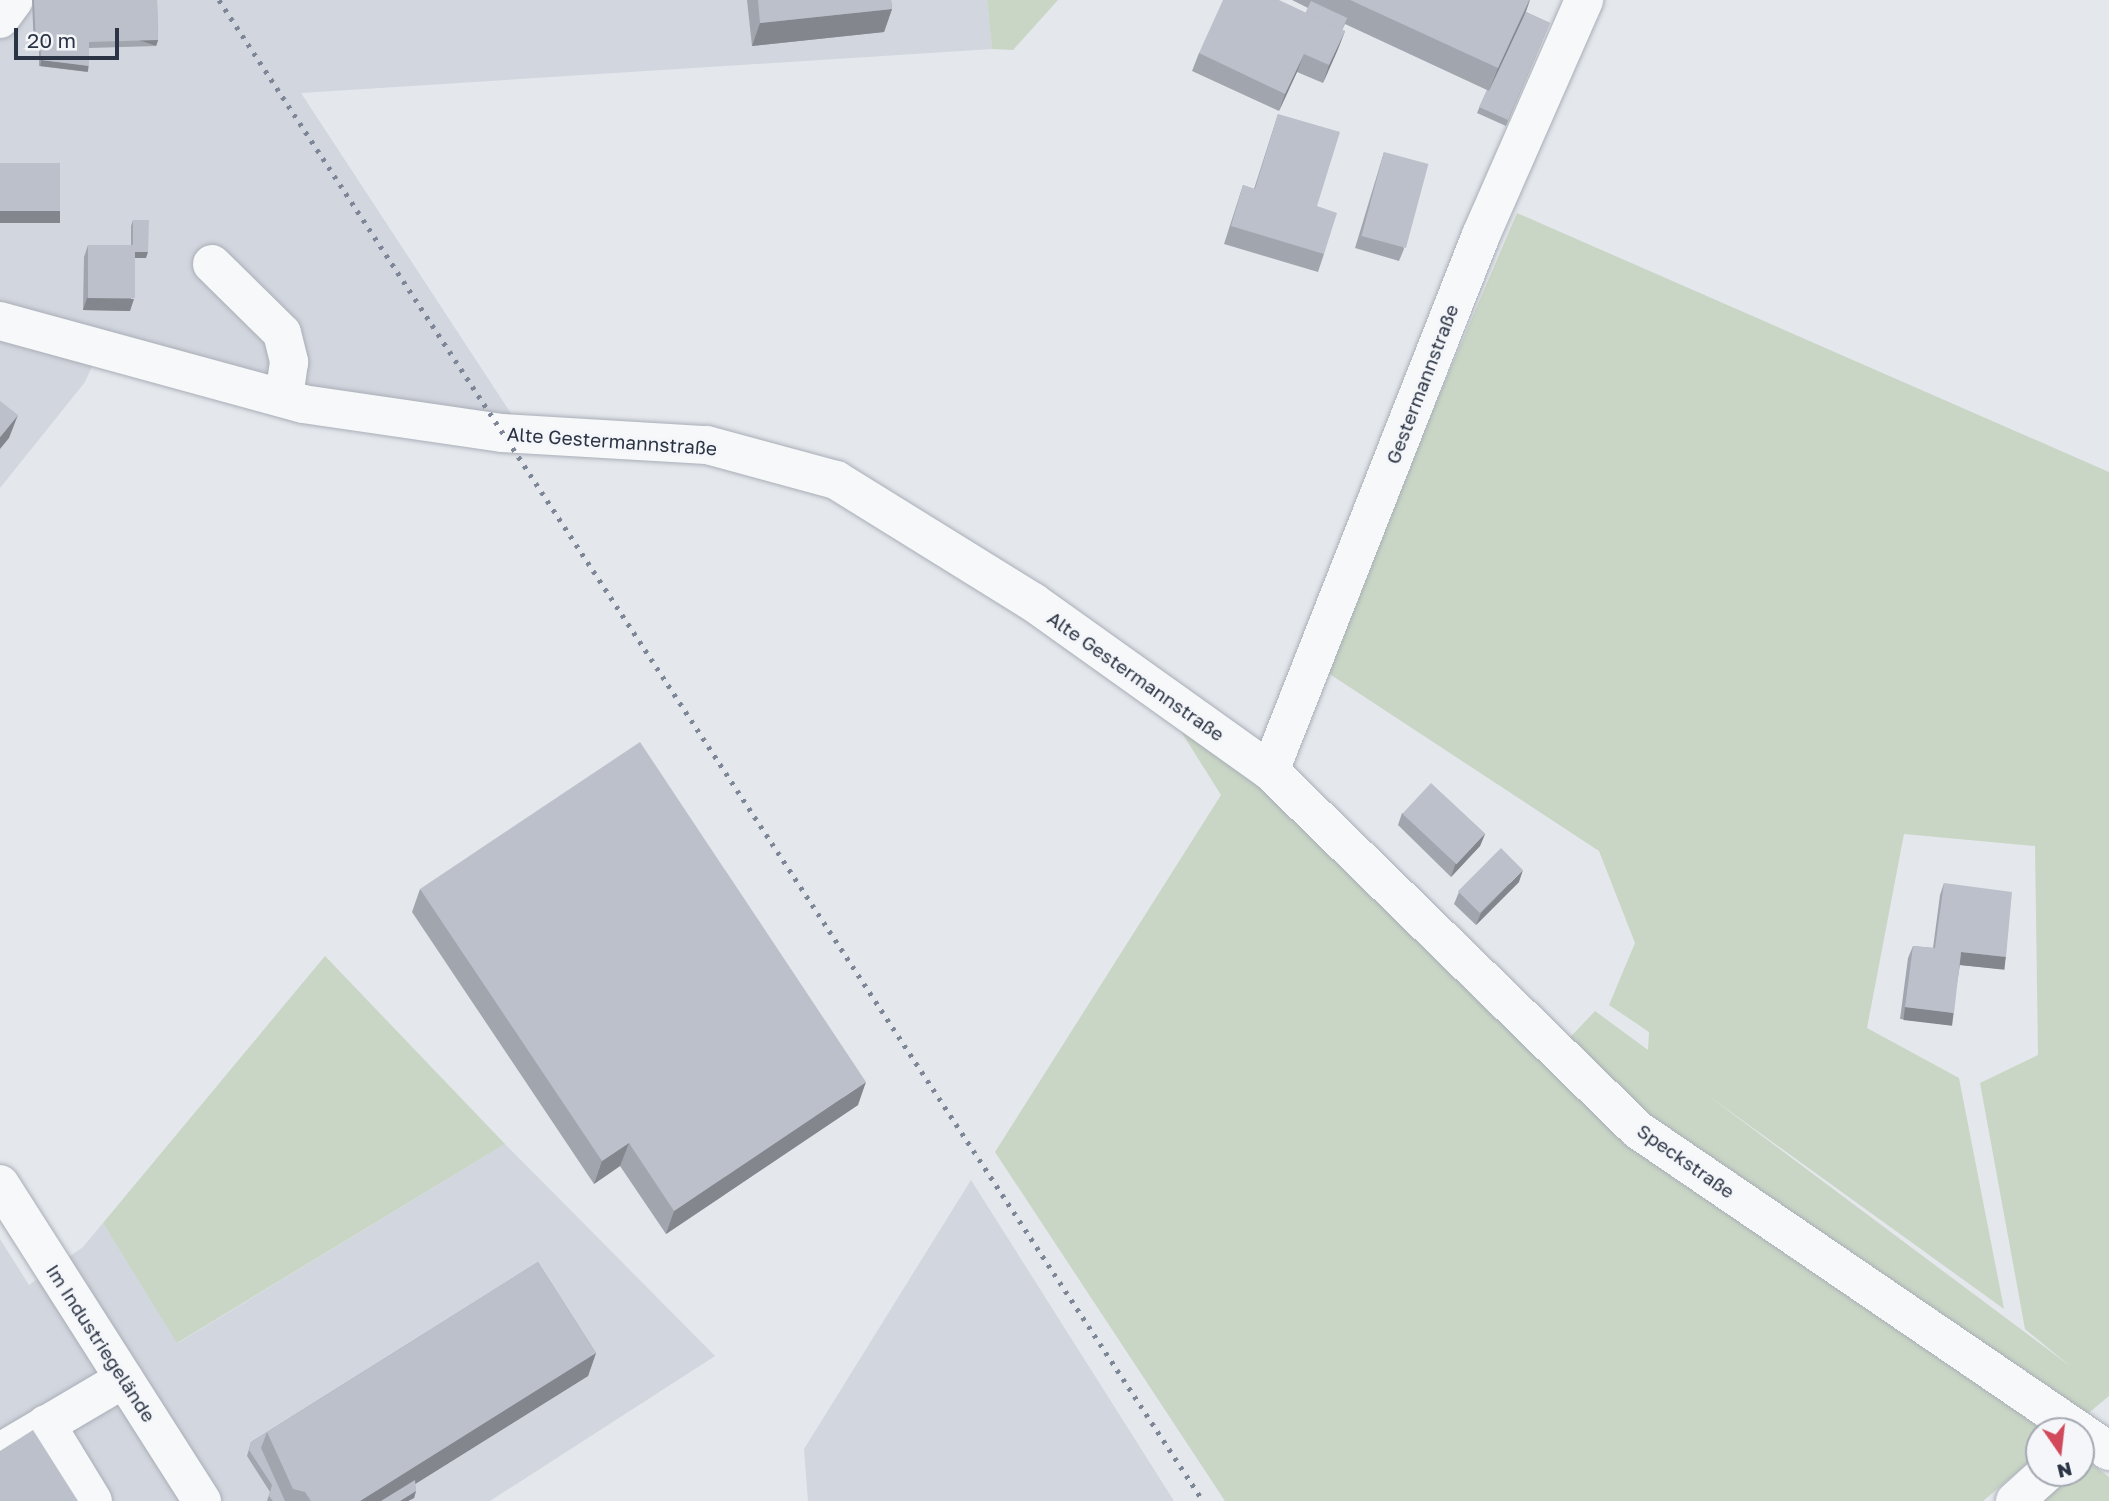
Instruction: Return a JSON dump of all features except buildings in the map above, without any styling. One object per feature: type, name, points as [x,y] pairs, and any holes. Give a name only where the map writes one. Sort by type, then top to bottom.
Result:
[{"type":"street","points":[[0,19],[13,10],[14,0]]},
{"type":"street","name":"Gestermannstraße","points":[[1270,771],[1481,235],[1584,0]]},
{"type":"street","points":[[212,264],[282,333],[289,362],[284,397]]},
{"type":"street","name":"Alte Gestermannstraße","points":[[0,321],[284,397],[502,433],[707,445],[836,480],[1033,602],[1270,771]]},
{"type":"street","name":"Speckstraße","points":[[1270,771],[1638,1130],[2097,1436]]},
{"type":"street","name":"Im Industriegelände","points":[[0,1184],[202,1501]]},
{"type":"street","points":[[0,1452],[124,1379]]},
{"type":"street","points":[[46,1424],[93,1501]]},
{"type":"street","points":[[2015,1501],[2030,1487]]},
{"type":"shaded area","points":[[0,0],[987,0],[992,49],[301,93],[512,415],[290,387],[105,337],[85,382],[0,488]]},
{"type":"shaded area","points":[[505,1144],[715,1356],[490,1501],[0,1501],[0,1239],[29,1285],[83,1247],[103,1223],[178,1343]]},
{"type":"shaded area","points":[[971,1180],[1174,1501],[808,1501],[804,1449]]},
{"type":"green space","points":[[987,0],[1058,0],[1013,50],[992,49]]},
{"type":"green space","points":[[1517,213],[2109,472],[2109,1396],[2084,1417],[2025,1417],[2025,1466],[1983,1501],[1225,1501],[995,1152],[1221,795],[1165,706],[1263,777],[1545,1064],[1595,1011],[1648,1050],[1649,1032],[1609,1005],[1635,943],[1599,851],[1322,669]],"holes":[[[1904,834],[2035,846],[2038,1055],[1980,1083],[2025,1329],[2070,1366],[1706,1094],[2004,1309],[1959,1078],[1867,1028]]]},
{"type":"green space","points":[[325,956],[505,1144],[177,1343],[103,1223]]},
{"type":"green space","points":[[2095,1466],[2109,1477],[2109,1501],[2037,1501],[2059,1487],[2095,1487]]},
{"type":"railway","points":[[219,0],[1203,1501]]}]
